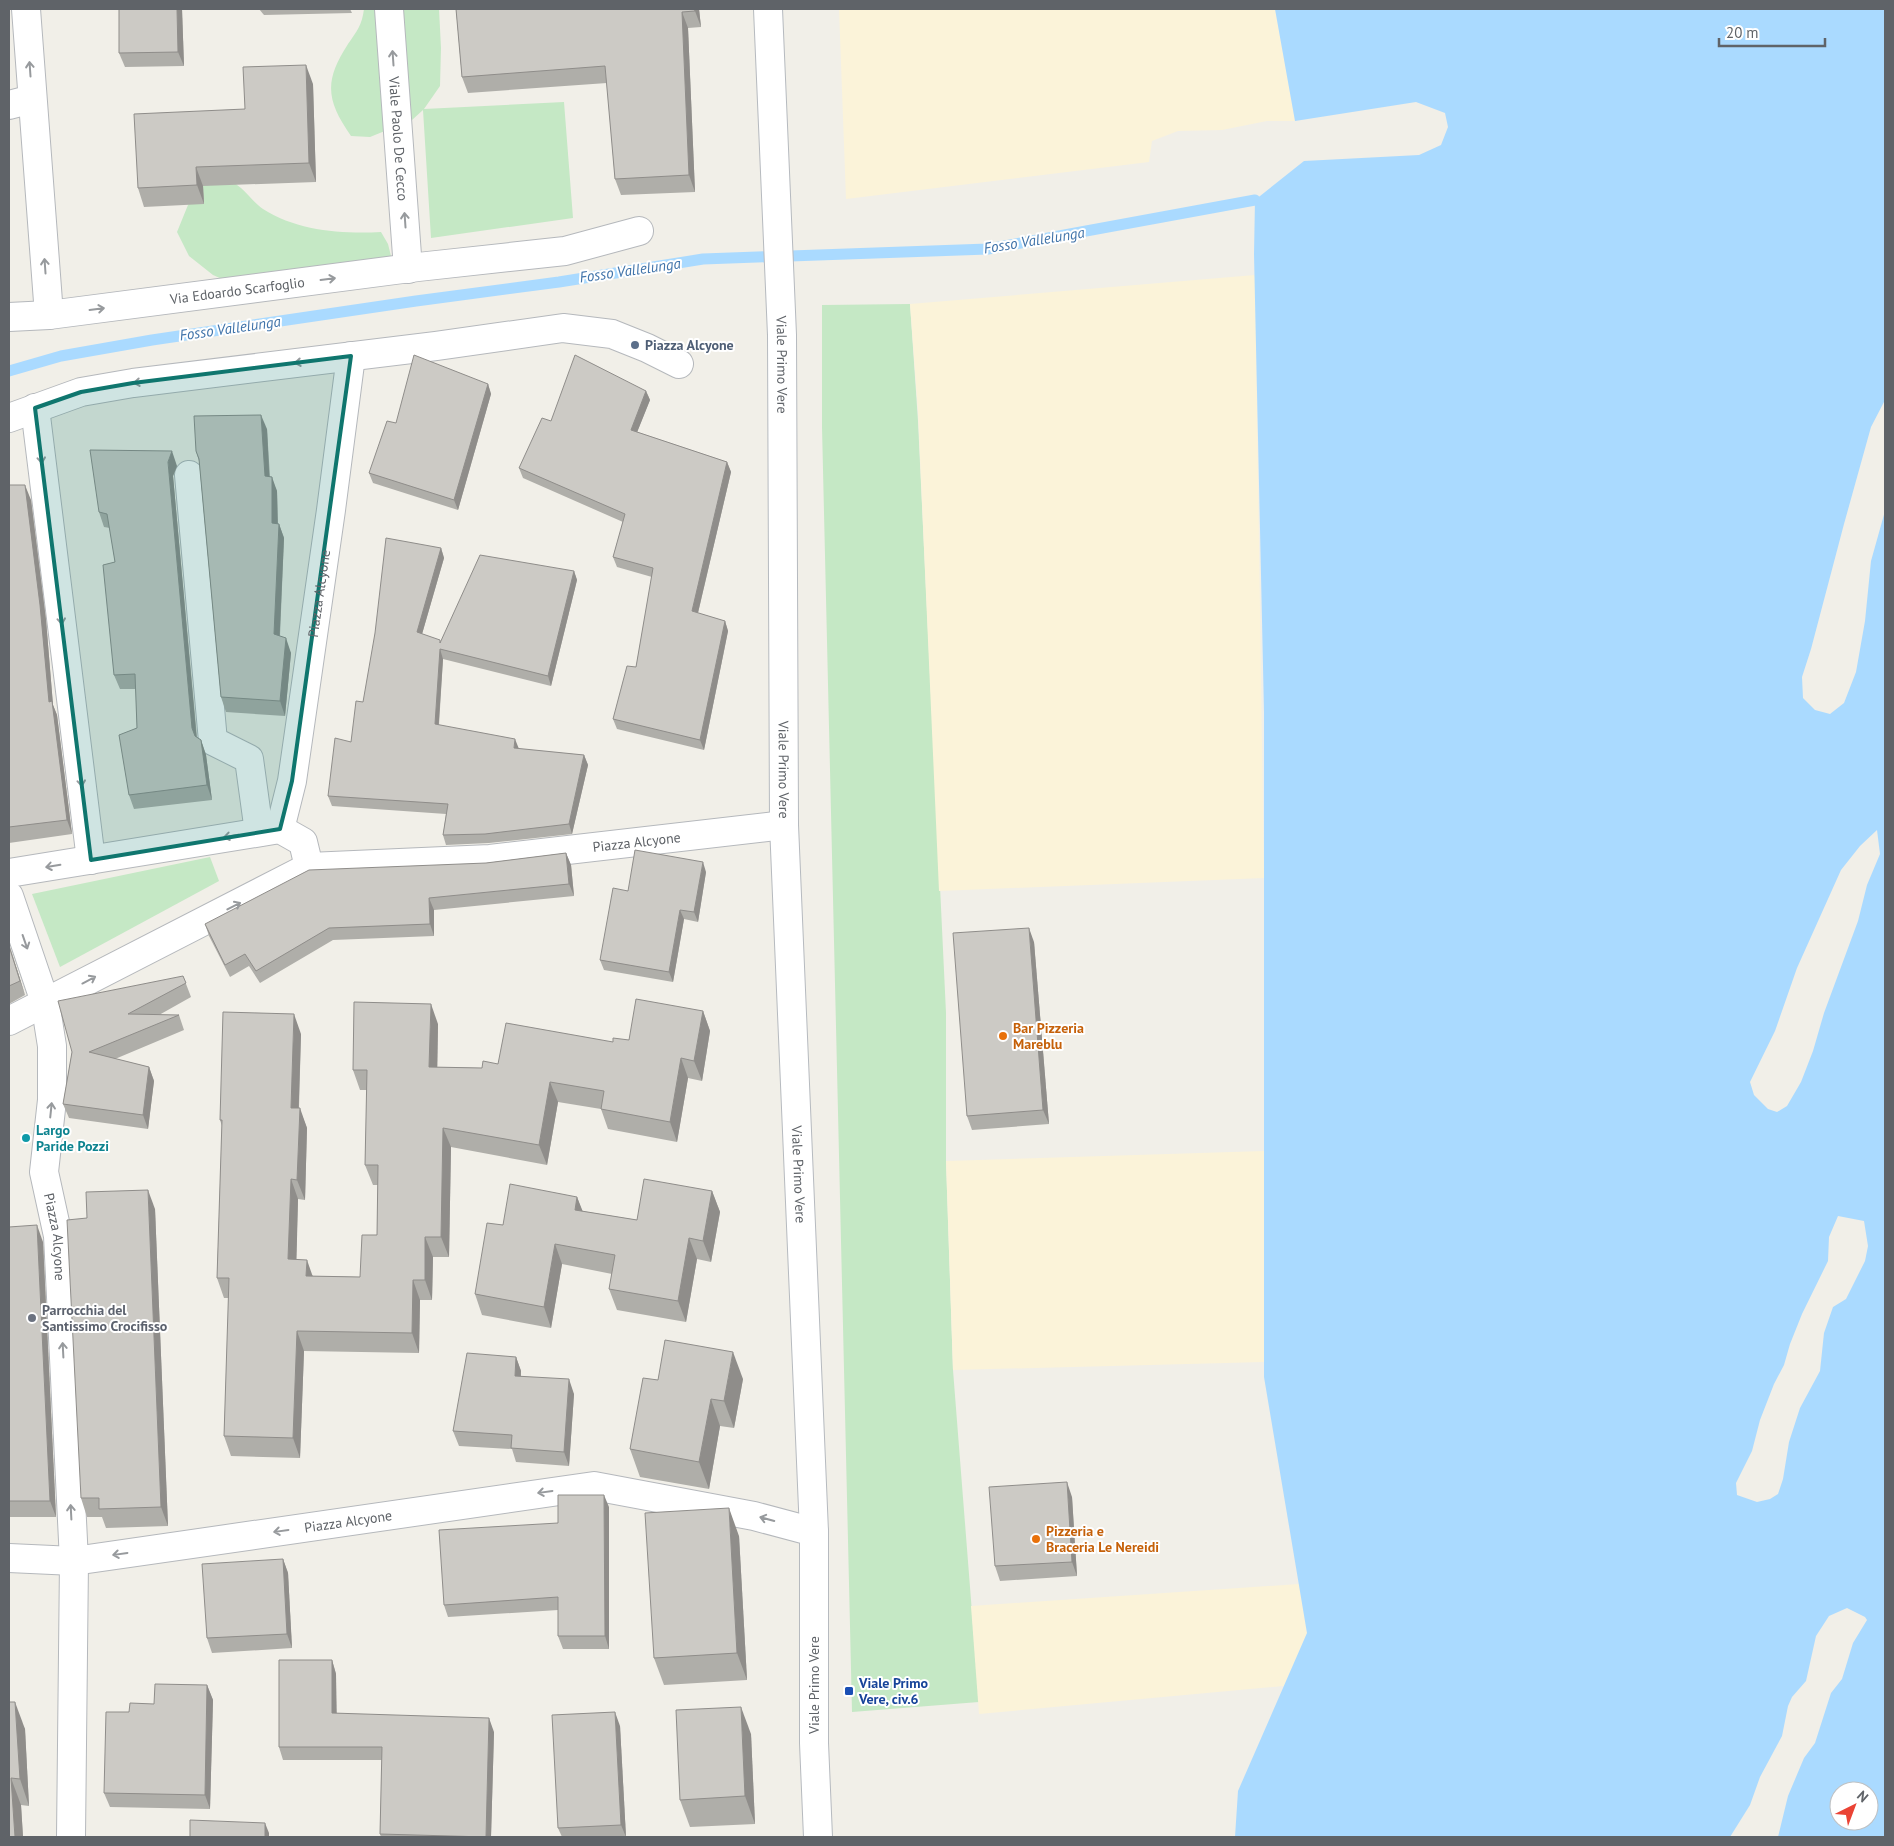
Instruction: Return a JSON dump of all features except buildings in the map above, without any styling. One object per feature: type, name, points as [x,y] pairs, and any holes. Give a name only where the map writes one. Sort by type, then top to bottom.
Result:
[{"type":"street","points":[[9,317],[49,315],[21,102],[26,9]]},
{"type":"street","name":"Viale Paolo De Cecco","points":[[389,9],[408,269]]},
{"type":"street","name":"Viale Primo Vere","points":[[768,9],[782,335],[784,826],[814,1532],[814,1743],[818,1837]]},
{"type":"street","name":"Via Edoardo Scarfoglio","points":[[49,315],[565,251],[639,232]]},
{"type":"street","points":[[9,418],[81,392],[133,383],[436,346],[563,328],[612,334],[647,348],[679,364]]},
{"type":"street","name":"Piazza Alcyone","points":[[269,830],[292,781],[351,356]]},
{"type":"street","points":[[35,408],[92,860]]},
{"type":"street","points":[[189,475],[213,741],[249,759],[269,830]]},
{"type":"street","name":"Piazza Alcyone","points":[[9,1021],[309,867],[490,859],[784,826]]},
{"type":"street","points":[[9,873],[269,830],[303,842],[309,867]]},
{"type":"street","name":"Piazza Alcyone","points":[[9,896],[46,1002],[52,1046],[52,1100],[44,1172],[58,1236],[74,1561],[70,1837]]},
{"type":"street","name":"Piazza Alcyone","points":[[74,1561],[594,1486],[754,1516],[814,1532]]},
{"type":"street","points":[[9,1558],[74,1561]]},
{"type":"highlighted area","points":[[351,356],[292,781],[280,829],[91,860],[35,408],[81,392],[133,383]]},
{"type":"green space","points":[[364,9],[439,9],[440,86],[424,109],[564,102],[573,218],[431,238],[423,110],[412,120],[370,137],[351,136],[333,101],[331,90],[335,69],[340,57],[359,28]]},
{"type":"green space","points":[[217,174],[244,190],[263,209],[290,222],[320,230],[381,232],[388,244],[393,264],[233,284],[213,275],[189,256],[177,232],[188,205],[198,189]]},
{"type":"green space","points":[[910,304],[918,421],[946,1013],[946,1161],[953,1370],[979,1702],[852,1712],[822,427],[822,305]]},
{"type":"green space","points":[[210,857],[219,881],[60,967],[32,894]]},
{"type":"sand","points":[[839,9],[1275,9],[1295,121],[1267,121],[1222,130],[1178,131],[1152,141],[1149,162],[846,199]]},
{"type":"sand","points":[[1255,275],[1264,878],[939,891],[918,412],[910,304]]},
{"type":"sand","points":[[1264,1151],[1264,1362],[953,1370],[946,1161]]},
{"type":"sand","points":[[1299,1584],[1307,1633],[1284,1686],[979,1714],[971,1606]]},
{"type":"water","points":[[1275,9],[1885,9],[1885,1837],[1235,1837],[1238,1791],[1307,1633],[1264,1377],[1264,712],[1254,254],[1255,200],[1304,161],[1419,155],[1441,145],[1448,127],[1445,113],[1416,102],[1295,121]]},
{"type":"pier","points":[[1885,400],[1885,511],[1871,561],[1865,621],[1856,672],[1844,703],[1830,714],[1815,710],[1803,698],[1802,677],[1871,427]]},
{"type":"pier","points":[[1877,830],[1880,854],[1867,885],[1858,921],[1801,1082],[1787,1106],[1777,1112],[1768,1109],[1754,1095],[1750,1082],[1775,1031],[1797,968],[1841,870],[1860,846]]},
{"type":"pier","points":[[1838,1216],[1864,1221],[1868,1246],[1865,1261],[1846,1299],[1833,1307],[1824,1333],[1820,1371],[1800,1408],[1789,1442],[1783,1479],[1778,1494],[1770,1499],[1757,1502],[1737,1495],[1736,1483],[1752,1451],[1760,1420],[1774,1384],[1784,1365],[1802,1314],[1828,1261],[1829,1237]]},
{"type":"pier","points":[[1847,1608],[1865,1617],[1867,1620],[1853,1643],[1842,1679],[1831,1693],[1815,1743],[1804,1758],[1788,1796],[1778,1837],[1730,1837],[1750,1805],[1760,1777],[1782,1736],[1788,1706],[1792,1697],[1806,1681],[1816,1636],[1829,1616]]},
{"type":"waterway","name":"Fosso Vallelunga","points":[[9,371],[61,356],[152,340],[559,282],[703,259],[988,249],[1255,200]]},
{"type":"place","name":"Piazza Alcyone","points":[[635,345]]},
{"type":"place","name":"Bar Pizzeria Mareblu","points":[[1003,1036]]},
{"type":"place","name":"Largo Paride Pozzi","points":[[26,1138]]},
{"type":"place","name":"Parrocchia del Santissimo Crocifisso","points":[[32,1318]]},
{"type":"place","name":"Pizzeria e Braceria Le Nereidi","points":[[1036,1539]]},
{"type":"place","name":"Viale Primo Vere, civ.6","points":[[849,1691]]}]
